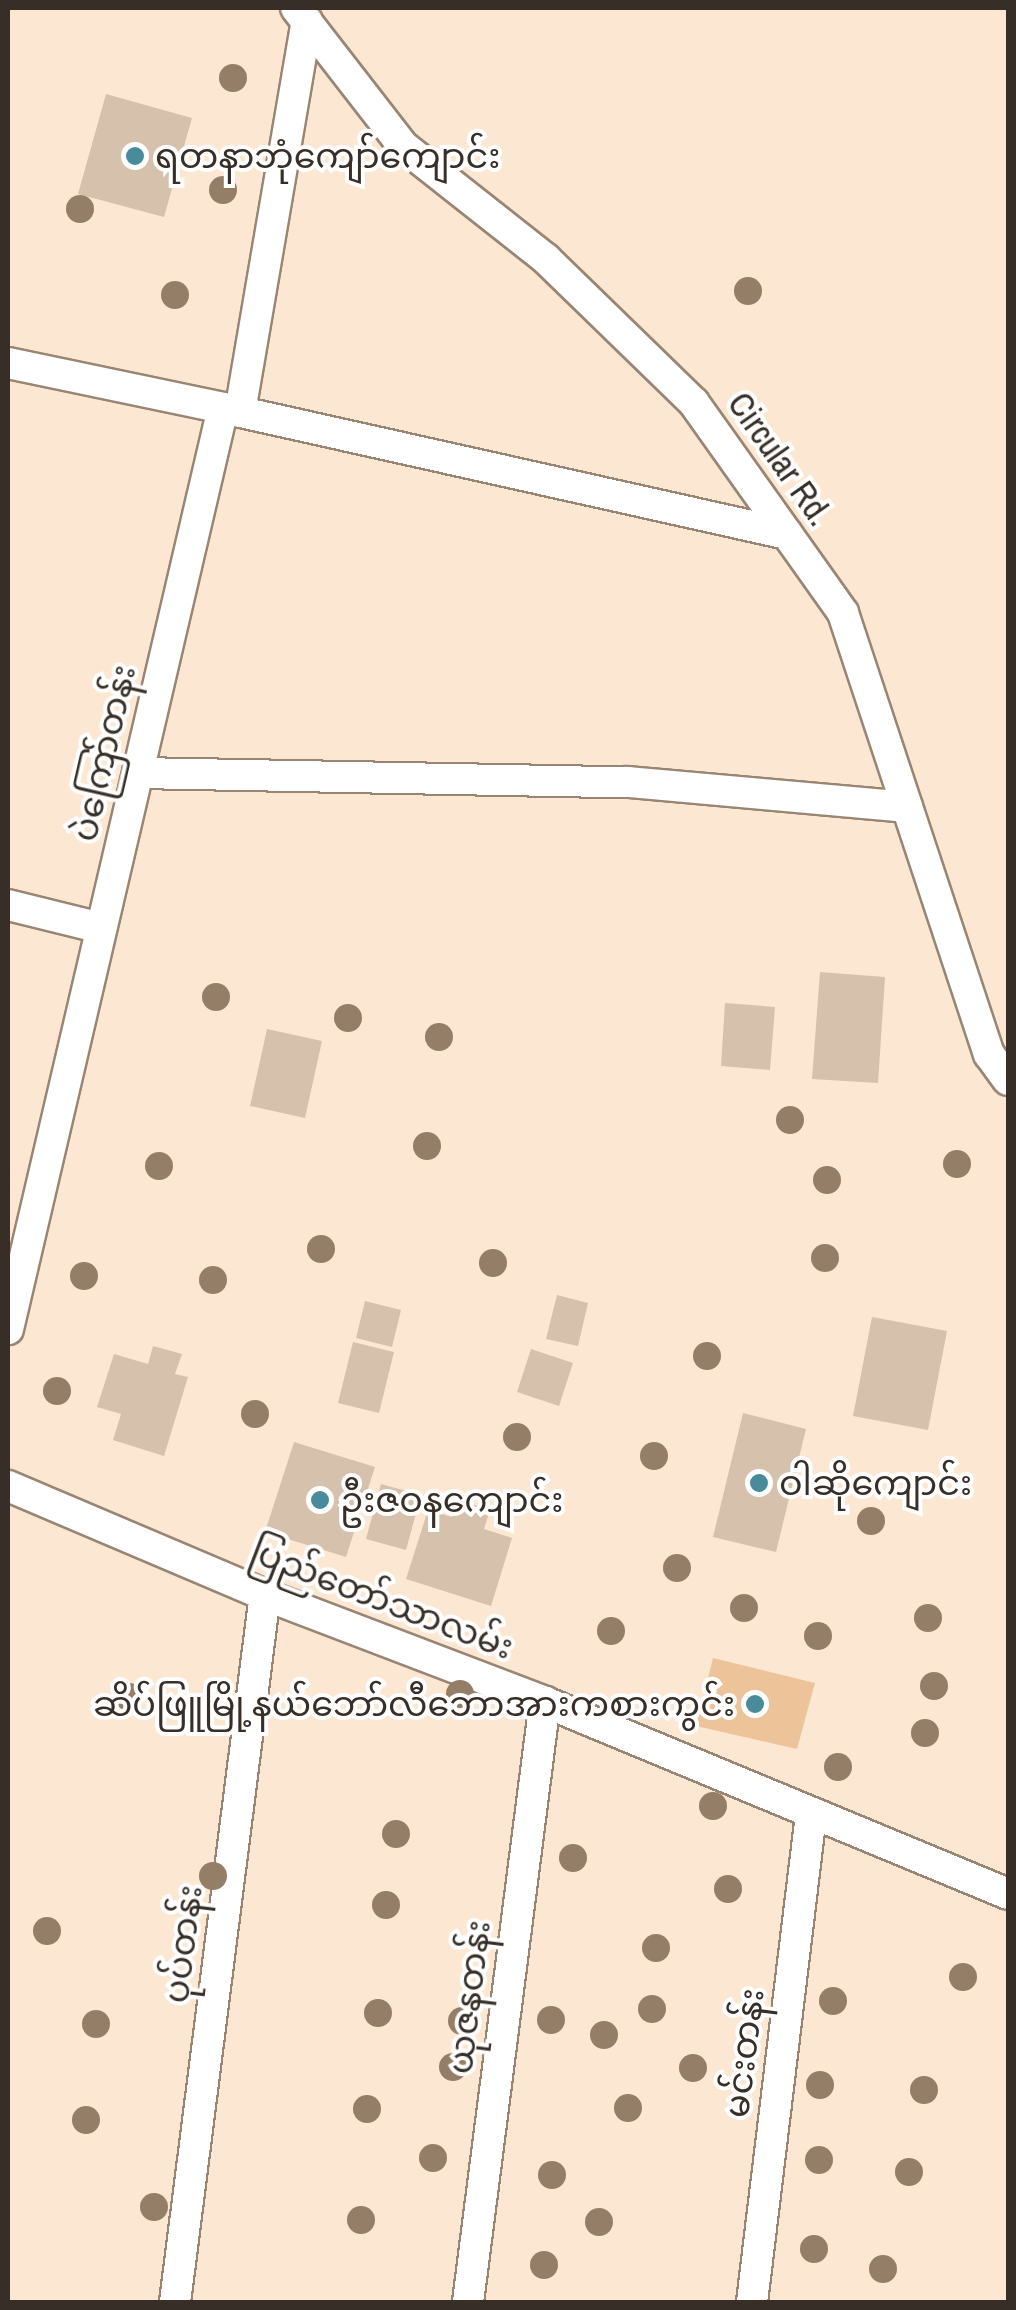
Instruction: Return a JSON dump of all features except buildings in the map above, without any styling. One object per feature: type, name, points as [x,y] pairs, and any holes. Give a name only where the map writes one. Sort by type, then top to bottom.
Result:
[{"type":"street","name":"ပဲကြော်တန်း","points":[[8,1329],[138,772],[232,410],[302,14]]},
{"type":"street","name":"Circular Rd.","points":[[302,14],[403,146],[546,259],[694,403],[843,613],[989,1054],[1008,1080]]},
{"type":"street","points":[[8,362],[787,534]]},
{"type":"street","points":[[138,772],[628,782],[907,807]]},
{"type":"street","points":[[8,906],[102,928]]},
{"type":"street","name":"ပြည်တော်သာလမ်း","points":[[8,1486],[265,1595],[544,1702],[1008,1894]]},
{"type":"street","name":"ပုပ်တန်း","points":[[175,2302],[265,1595]]},
{"type":"street","name":"ယုဇနတန်း","points":[[468,2302],[544,1702]]},
{"type":"street","name":"မင်းတန်း","points":[[752,2302],[811,1813]]},
{"type":"shaded area","name":"ဆိပ်ဖြူမြို့နယ်ဘော်လီဘောအားကစားကွင်း","points":[[713,1658],[815,1683],[797,1749],[696,1726]]},
{"type":"place","name":"ရတနာဘုံကျော်ကျောင်း","points":[[135,156]]},
{"type":"place","name":"ဝါဆိုကျောင်း","points":[[759,1483]]},
{"type":"place","name":"ဦးဇဝနကျောင်း","points":[[320,1500]]},
{"type":"place","name":"ဆိပ်ဖြူမြို့နယ်ဘော်လီဘောအားကစားကွင်း","points":[[755,1704]]}]
